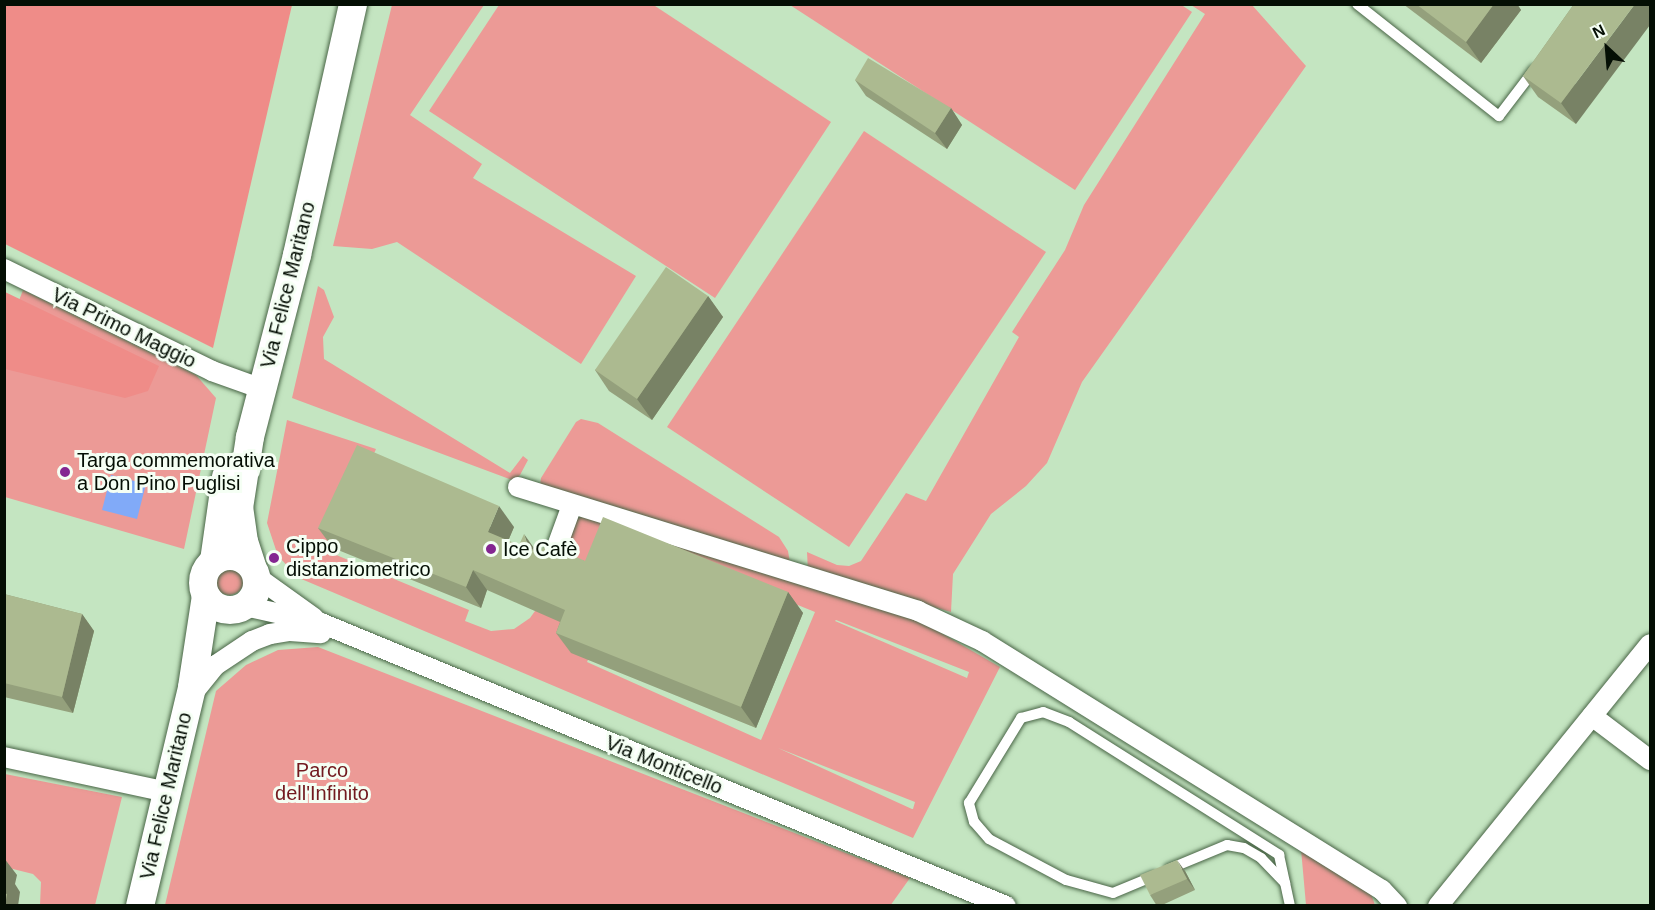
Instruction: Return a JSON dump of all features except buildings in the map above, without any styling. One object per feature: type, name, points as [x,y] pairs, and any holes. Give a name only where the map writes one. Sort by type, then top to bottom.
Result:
[{"type":"street","name":"Via Felice Maritano","points":[[255,571],[244,542],[239,508],[250,436],[253,387],[281,240],[334,4]]},
{"type":"street","name":"Via Felice Maritano","points":[[214,561],[220,509],[253,387],[297,255],[352,4]]},
{"type":"street","name":"Via Primo Maggio","points":[[4,269],[253,387]]},
{"type":"street","points":[[518,487],[918,611],[981,641],[1383,890],[1397,906]]},
{"type":"street","points":[[552,560],[572,505]]},
{"type":"street","points":[[227,556],[240,557],[255,571],[257,588],[253,599],[239,608],[213,604],[206,596],[204,577],[214,561],[227,556]]},
{"type":"street","name":"Via Monticello","points":[[255,571],[321,623]]},
{"type":"street","name":"Via Felice Maritano","points":[[140,906],[190,695],[206,596]]},
{"type":"street","name":"Via Felice Maritano","points":[[190,695],[215,639],[239,608]]},
{"type":"street","name":"Via Monticello","points":[[239,608],[321,623],[1006,906]]},
{"type":"street","points":[[190,695],[216,665],[233,652],[270,634],[318,632],[387,651]]},
{"type":"street","points":[[1438,906],[1650,645]]},
{"type":"street","points":[[1592,716],[1650,760]]},
{"type":"street","points":[[4,757],[167,792]]},
{"type":"lane","points":[[1357,4],[1499,116],[1541,60]]},
{"type":"lane","points":[[1285,883],[1261,858],[1244,848],[1227,845],[1113,893],[1066,880],[989,839],[974,822],[969,803],[1021,718],[1043,712],[1069,722],[1280,855],[1290,906]]},
{"type":"green space","points":[[652,4],[831,122],[715,298],[429,111],[499,5]]},
{"type":"green space","points":[[1180,4],[1192,12],[1075,190],[790,5]]},
{"type":"green space","points":[[392,5],[484,5],[410,115],[482,164],[473,178],[636,276],[581,364],[397,242],[372,249],[333,246]]},
{"type":"green space","points":[[1191,5],[1252,5],[1306,66],[1082,382],[1047,463],[1026,486],[991,514],[953,574],[951,612],[808,572],[807,552],[837,565],[849,566],[861,561],[906,493],[926,501],[1019,337],[1012,332],[1065,250],[1084,205],[1205,14]]},
{"type":"green space","points":[[864,131],[1046,252],[849,547],[667,427]]},
{"type":"green space","points":[[318,286],[324,290],[334,317],[323,337],[324,359],[510,473],[523,456],[528,460],[515,481],[292,398]]},
{"type":"green space","points":[[23,290],[196,375],[216,398],[184,549],[5,497],[4,340]]},
{"type":"green space","points":[[581,419],[598,423],[779,537],[788,551],[790,563],[540,485],[541,478],[576,422]]},
{"type":"green space","points":[[287,420],[376,449],[329,552],[469,610],[465,621],[491,631],[514,629],[530,618],[540,604],[576,510],[910,615],[1000,667],[913,838],[299,578],[278,556],[267,523]],"holes":[[[642,542],[815,612],[761,740],[587,662]],[[835,621],[969,672],[967,678]],[[778,748],[915,802],[913,809]]]},
{"type":"green space","points":[[229,565],[240,569],[244,580],[240,591],[229,595],[218,591],[214,580],[218,569]]},
{"type":"green space","name":"Parco dell'Infinito","points":[[318,647],[910,878],[890,906],[165,905],[216,691],[246,665],[278,650]]},
{"type":"green space","points":[[5,774],[122,797],[95,905],[40,905],[41,882],[33,874],[5,867]]},
{"type":"green space","points":[[1301,849],[1371,894],[1375,905],[1306,905]]},
{"type":"shaded area","points":[[4,5],[292,5],[213,348],[5,244]]},
{"type":"shaded area","points":[[5,292],[159,366],[148,391],[125,398],[5,369]]},
{"type":"water","points":[[111,475],[146,484],[137,519],[102,510]]},
{"type":"place","name":"Targa commemorativa a Don Pino Puglisi","points":[[65,472]]},
{"type":"place","name":"Ice Cafè","points":[[491,549]]},
{"type":"place","name":"Cippo distanziometrico","points":[[274,558]]}]
